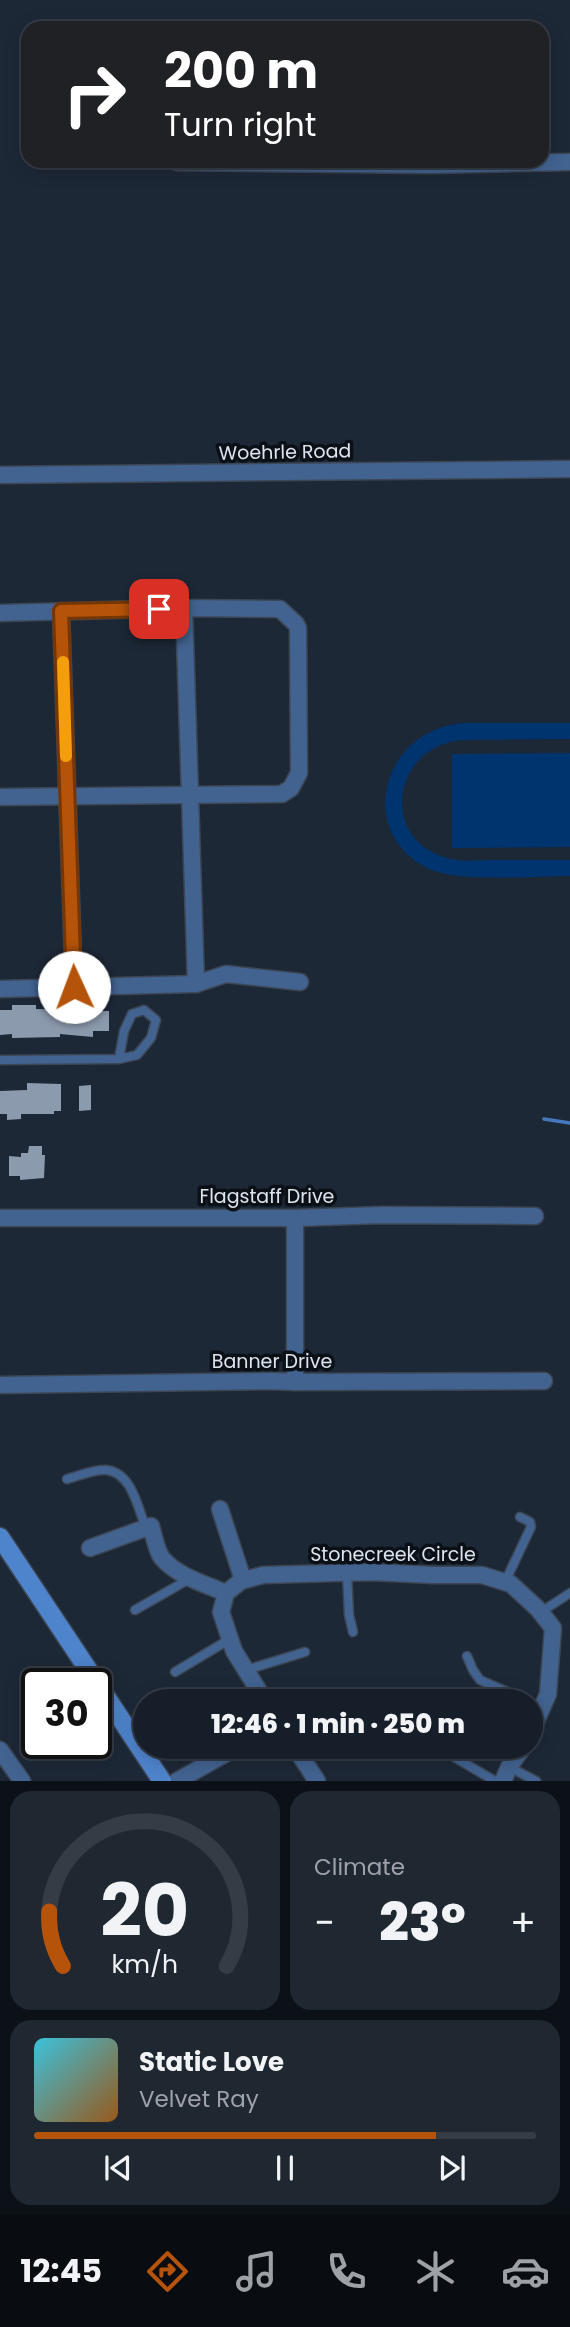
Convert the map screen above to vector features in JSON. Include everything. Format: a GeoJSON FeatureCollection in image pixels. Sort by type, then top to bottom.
{"type":"FeatureCollection","features":[{"type":"Feature","properties":{"kind":"street"},"geometry":{"type":"LineString","coordinates":[[549,162],[570,162]]}},
{"type":"Feature","properties":{"kind":"street","name":"Woehrle Road"},"geometry":{"type":"LineString","coordinates":[[0,475],[570,470]]}},
{"type":"Feature","properties":{"kind":"street"},"geometry":{"type":"LineString","coordinates":[[184,608],[196,984]]}},
{"type":"Feature","properties":{"kind":"street"},"geometry":{"type":"LineString","coordinates":[[0,613],[184,608],[280,609],[298,628],[299,773],[291,788],[282,794],[0,797]]}},
{"type":"Feature","properties":{"kind":"street"},"geometry":{"type":"LineString","coordinates":[[61,611],[74,987]]}},
{"type":"Feature","properties":{"kind":"street"},"geometry":{"type":"LineString","coordinates":[[0,989],[196,984],[226,974],[300,982]]}},
{"type":"Feature","properties":{"kind":"street","name":"Flagstaff Drive"},"geometry":{"type":"LineString","coordinates":[[0,1218],[535,1216]]}},
{"type":"Feature","properties":{"kind":"street"},"geometry":{"type":"LineString","coordinates":[[295,1218],[295,1382]]}},
{"type":"Feature","properties":{"kind":"street","name":"Banner Drive"},"geometry":{"type":"LineString","coordinates":[[0,1385],[544,1381]]}},
{"type":"Feature","properties":{"kind":"street"},"geometry":{"type":"LineString","coordinates":[[220,1509],[243,1580]]}},
{"type":"Feature","properties":{"kind":"street"},"geometry":{"type":"LineString","coordinates":[[90,1548],[151,1526],[160,1556],[191,1578],[226,1593],[221,1612],[230,1639],[257,1689]]}},
{"type":"Feature","properties":{"kind":"street"},"geometry":{"type":"LineString","coordinates":[[0,1537],[162,1781]]}},
{"type":"Feature","properties":{"kind":"street","name":"Stonecreek Circle"},"geometry":{"type":"LineString","coordinates":[[226,1593],[243,1580],[263,1575],[482,1575],[505,1582],[511,1584],[541,1612],[553,1628],[548,1695],[543,1698]]}},
{"type":"Feature","properties":{"kind":"street"},"geometry":{"type":"LineString","coordinates":[[0,1750],[22,1781]]}},
{"type":"Feature","properties":{"kind":"street"},"geometry":{"type":"LineString","coordinates":[[177,1781],[216,1759]]}},
{"type":"Feature","properties":{"kind":"street"},"geometry":{"type":"LineString","coordinates":[[303,1759],[317,1781]]}},
{"type":"Feature","properties":{"kind":"street"},"geometry":{"type":"LineString","coordinates":[[506,1774],[516,1759]]}},
{"type":"Feature","properties":{"kind":"lane"},"geometry":{"type":"LineString","coordinates":[[0,1060],[119,1059],[137,1055],[151,1038],[156,1020],[144,1010],[132,1014],[124,1031],[119,1059]]}},
{"type":"Feature","properties":{"kind":"lane"},"geometry":{"type":"LineString","coordinates":[[67,1479],[106,1470],[119,1474],[128,1483],[146,1528]]}},
{"type":"Feature","properties":{"kind":"lane"},"geometry":{"type":"LineString","coordinates":[[505,1582],[531,1527],[530,1522],[520,1517]]}},
{"type":"Feature","properties":{"kind":"lane"},"geometry":{"type":"LineString","coordinates":[[347,1573],[349,1615],[353,1632]]}},
{"type":"Feature","properties":{"kind":"lane"},"geometry":{"type":"LineString","coordinates":[[135,1610],[191,1578]]}},
{"type":"Feature","properties":{"kind":"lane"},"geometry":{"type":"LineString","coordinates":[[541,1612],[570,1593]]}},
{"type":"Feature","properties":{"kind":"lane"},"geometry":{"type":"LineString","coordinates":[[175,1672],[230,1639]]}},
{"type":"Feature","properties":{"kind":"lane"},"geometry":{"type":"LineString","coordinates":[[246,1670],[305,1652]]}},
{"type":"Feature","properties":{"kind":"lane"},"geometry":{"type":"LineString","coordinates":[[467,1656],[480,1681],[498,1689]]}},
{"type":"Feature","properties":{"kind":"lane"},"geometry":{"type":"LineString","coordinates":[[457,1759],[495,1781]]}},
{"type":"Feature","properties":{"kind":"lane"},"geometry":{"type":"LineString","coordinates":[[506,1774],[536,1781]]}},
{"type":"Feature","properties":{"kind":"shaded area"},"geometry":{"type":"Polygon","coordinates":[[[463,723],[570,723],[570,739],[463,740],[440,745],[423,756],[410,772],[403,790],[402,810],[408,828],[421,844],[447,858],[467,861],[570,860],[570,876],[496,878],[440,873],[427,868],[405,851],[391,831],[385,808],[388,784],[397,762],[413,743],[435,730],[463,723]]]}},
{"type":"Feature","properties":{"kind":"shaded area"},"geometry":{"type":"Polygon","coordinates":[[[570,753],[570,847],[452,848],[452,754],[570,753]]]}},
{"type":"Feature","properties":{"kind":"building"},"geometry":{"type":"Polygon","coordinates":[[[12,1005],[36,1005],[36,1009],[109,1011],[109,1031],[93,1031],[93,1037],[60,1034],[60,1037],[12,1038],[12,1034],[0,1035],[0,1010],[12,1010],[12,1005]]]}},
{"type":"Feature","properties":{"kind":"building"},"geometry":{"type":"Polygon","coordinates":[[[27,1083],[61,1084],[61,1111],[54,1111],[54,1114],[21,1114],[21,1119],[7,1120],[7,1114],[0,1114],[0,1091],[27,1090],[27,1083]]]}},
{"type":"Feature","properties":{"kind":"building"},"geometry":{"type":"Polygon","coordinates":[[[91,1085],[91,1110],[79,1111],[79,1086],[91,1085]]]}},
{"type":"Feature","properties":{"kind":"building"},"geometry":{"type":"Polygon","coordinates":[[[29,1146],[42,1146],[42,1155],[45,1155],[44,1178],[20,1180],[20,1176],[9,1176],[9,1156],[21,1157],[21,1153],[28,1153],[29,1146]]]}},
{"type":"Feature","properties":{"kind":"waterway"},"geometry":{"type":"LineString","coordinates":[[544,1119],[570,1123]]}},
{"type":"Feature","properties":{"kind":"slow traffic"},"geometry":{"type":"LineString","coordinates":[[63,662],[66,756]]}},
{"type":"Feature","properties":{"kind":"route"},"geometry":{"type":"LineString","coordinates":[[74,987],[61,611],[159,609]]}}]}
